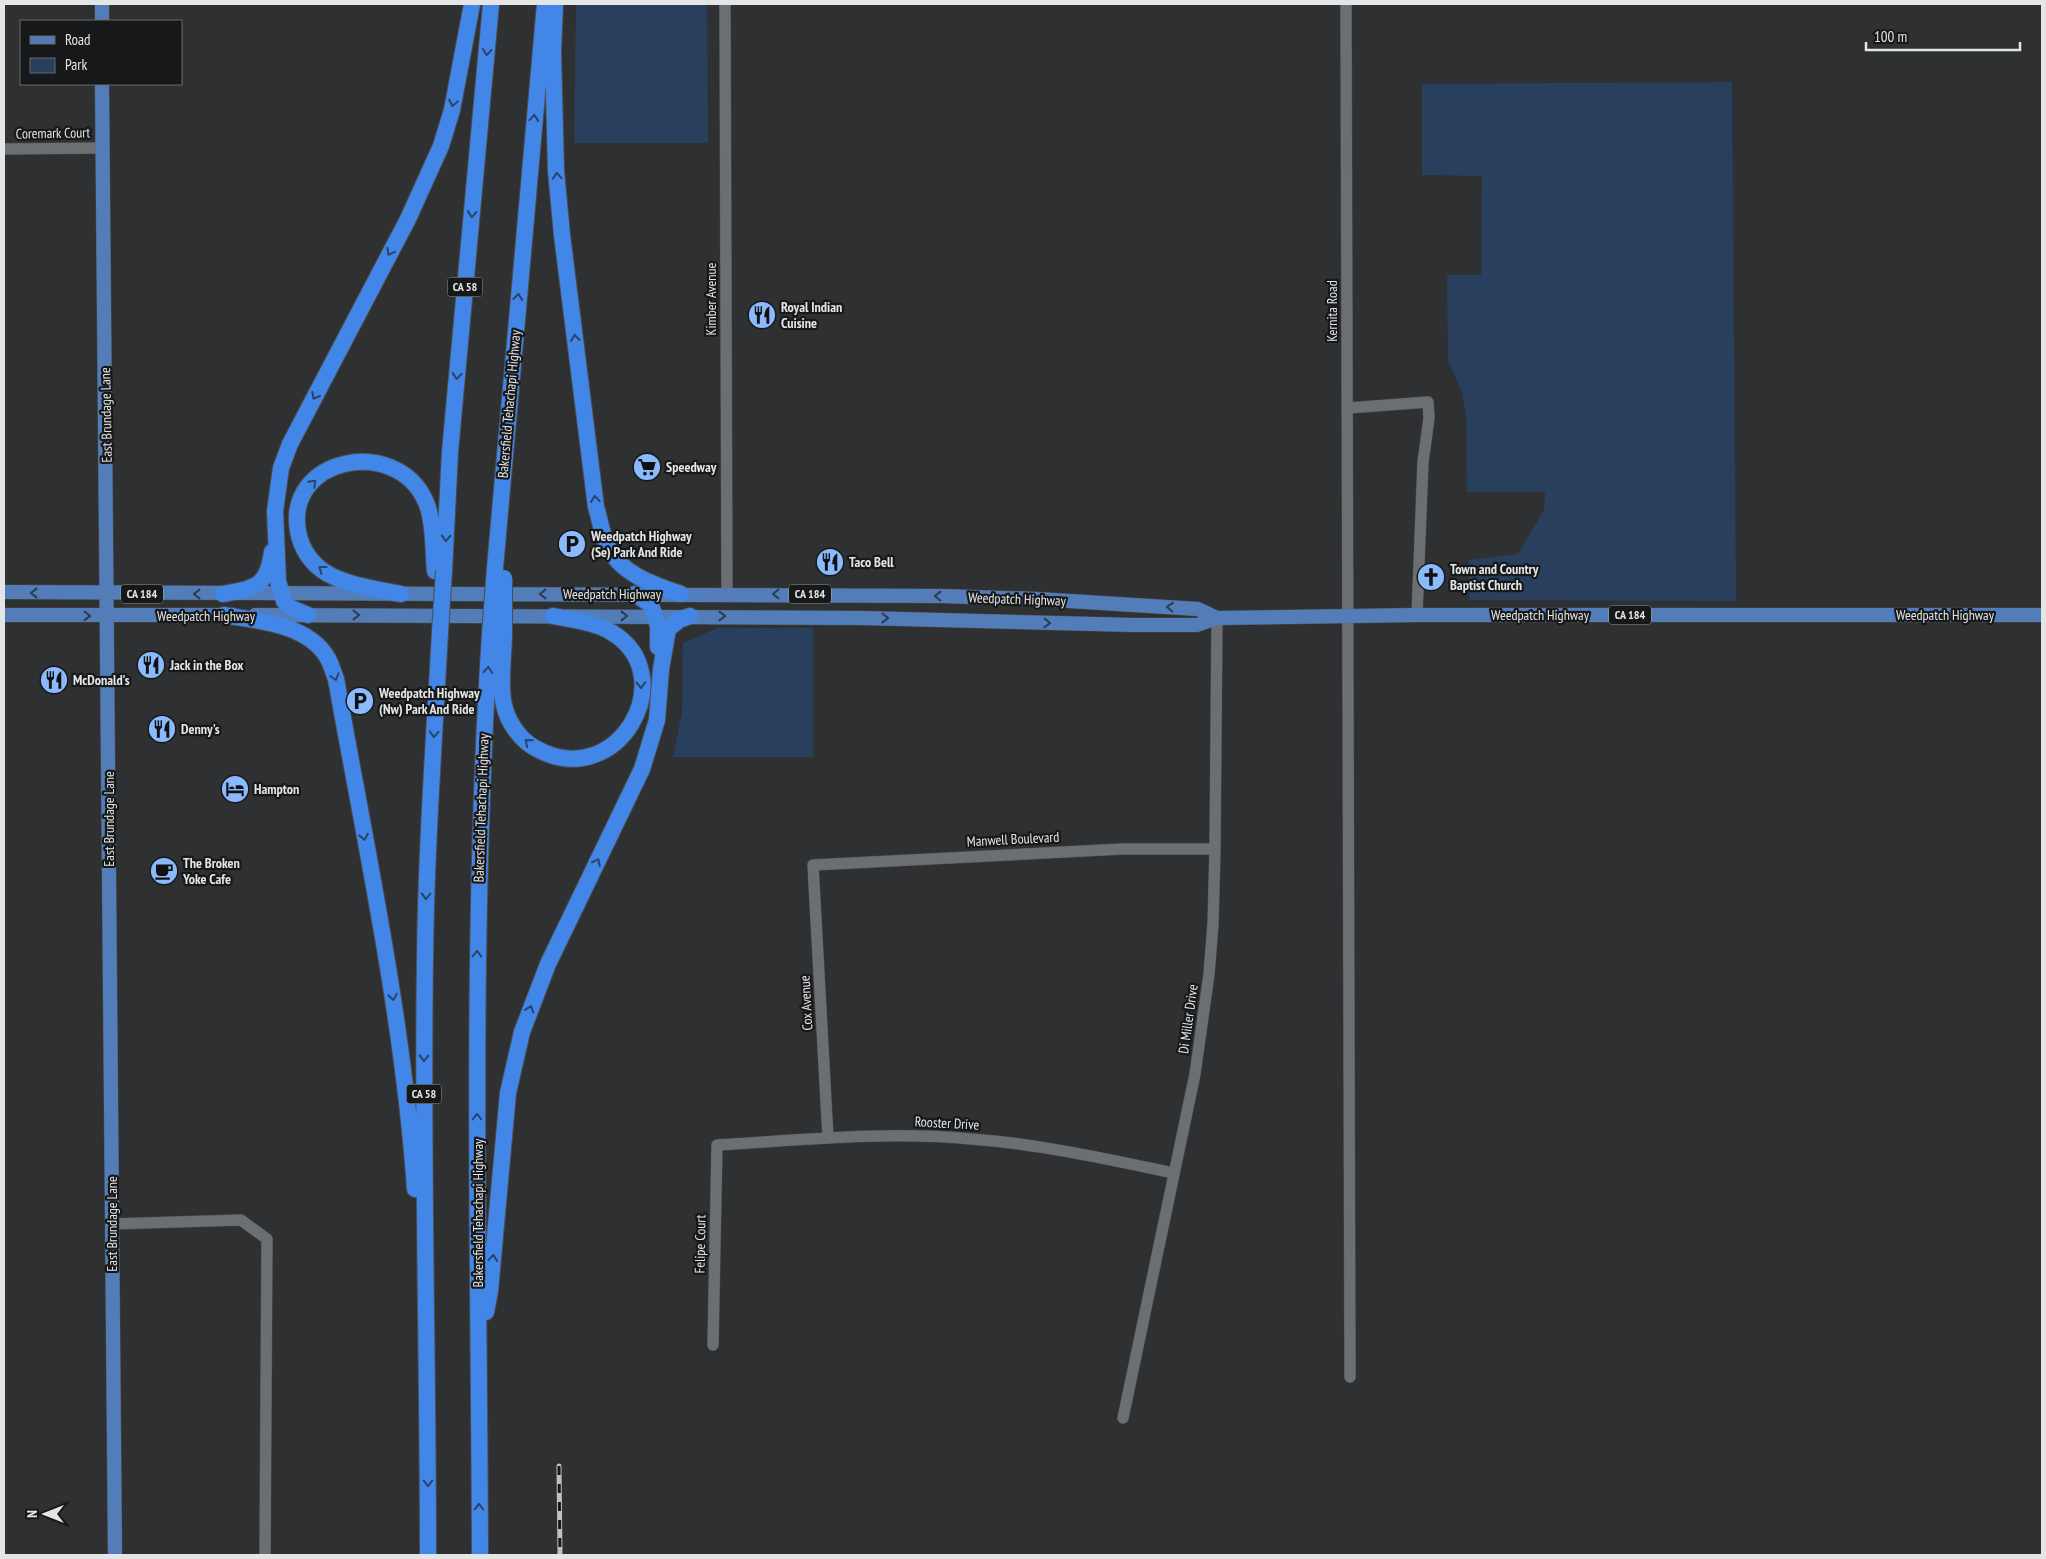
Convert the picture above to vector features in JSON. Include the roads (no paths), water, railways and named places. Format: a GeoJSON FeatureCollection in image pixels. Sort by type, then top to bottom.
{"type":"FeatureCollection","features":[{"type":"Feature","properties":{"kind":"highway"},"geometry":{"type":"LineString","coordinates":[[308,615],[289,607],[281,594],[275,540],[277,494],[281,468],[290,444],[408,219],[441,146],[452,110],[472,4]]}},
{"type":"Feature","properties":{"kind":"highway","name":"CA 58"},"geometry":{"type":"LineString","coordinates":[[428,1555],[424,1093],[428,836],[440,632],[439,571],[492,4]]}},
{"type":"Feature","properties":{"kind":"highway","name":"Bakersfield Tehachapi Highway"},"geometry":{"type":"LineString","coordinates":[[480,1555],[476,999],[484,724],[497,634],[505,450],[545,4]]}},
{"type":"Feature","properties":{"kind":"highway"},"geometry":{"type":"LineString","coordinates":[[555,4],[553,52],[557,180],[562,235],[596,508],[608,546],[622,565],[643,580],[681,594]]}},
{"type":"Feature","properties":{"kind":"highway"},"geometry":{"type":"LineString","coordinates":[[401,594],[337,578],[320,568],[308,555],[299,537],[296,513],[298,504],[308,486],[324,472],[343,464],[363,461],[388,466],[411,480],[425,500],[429,511],[439,571]]}},
{"type":"Feature","properties":{"kind":"highway"},"geometry":{"type":"LineString","coordinates":[[223,594],[255,587],[262,581],[266,574],[275,540]]}},
{"type":"Feature","properties":{"kind":"highway"},"geometry":{"type":"LineString","coordinates":[[635,594],[651,604],[656,616],[661,669]]}},
{"type":"Feature","properties":{"kind":"highway"},"geometry":{"type":"LineString","coordinates":[[224,615],[272,623],[308,638],[326,656],[336,679],[405,1073],[415,1195],[428,1449]]}},
{"type":"Feature","properties":{"kind":"highway"},"geometry":{"type":"LineString","coordinates":[[497,634],[503,704],[515,730],[534,748],[558,758],[572,759],[598,754],[621,739],[636,716],[642,691],[638,664],[631,650],[603,628],[553,616]]}},
{"type":"Feature","properties":{"kind":"highway"},"geometry":{"type":"LineString","coordinates":[[479,1341],[490,1290],[508,1093],[522,1032],[548,964],[642,769],[657,720],[661,669],[668,629],[679,620],[690,616]]}},
{"type":"Feature","properties":{"kind":"main road"},"geometry":{"type":"LineString","coordinates":[[102,4],[102,20]]}},
{"type":"Feature","properties":{"kind":"main road","name":"East Brundage Lane"},"geometry":{"type":"LineString","coordinates":[[102,85],[115,1555]]}},
{"type":"Feature","properties":{"kind":"main road","name":"Weedpatch Highway"},"geometry":{"type":"LineString","coordinates":[[4,592],[108,594],[880,595],[1037,599],[1198,609],[1217,618]]}},
{"type":"Feature","properties":{"kind":"main road","name":"Weedpatch Highway"},"geometry":{"type":"LineString","coordinates":[[4,616],[690,616],[906,618],[1134,625],[1197,625],[1217,618],[1418,615],[2042,616]]}},
{"type":"Feature","properties":{"kind":"street","name":"Kimber Avenue"},"geometry":{"type":"LineString","coordinates":[[725,4],[727,594]]}},
{"type":"Feature","properties":{"kind":"street","name":"Kernita Road"},"geometry":{"type":"LineString","coordinates":[[1346,4],[1350,1377]]}},
{"type":"Feature","properties":{"kind":"street","name":"Coremark Court"},"geometry":{"type":"LineString","coordinates":[[4,149],[102,148]]}},
{"type":"Feature","properties":{"kind":"street"},"geometry":{"type":"LineString","coordinates":[[1348,408],[1428,402],[1429,418],[1423,462],[1418,615]]}},
{"type":"Feature","properties":{"kind":"street","name":"Di Miller Drive"},"geometry":{"type":"LineString","coordinates":[[1123,1418],[1195,1074],[1203,1024],[1213,924],[1217,618]]}},
{"type":"Feature","properties":{"kind":"street","name":"Manwell Boulevard"},"geometry":{"type":"LineString","coordinates":[[813,865],[1122,849],[1215,849]]}},
{"type":"Feature","properties":{"kind":"street","name":"Cox Avenue"},"geometry":{"type":"LineString","coordinates":[[813,865],[828,1138]]}},
{"type":"Feature","properties":{"kind":"street","name":"Rooster Drive"},"geometry":{"type":"LineString","coordinates":[[717,1145],[828,1138],[923,1136],[980,1139],[1064,1150],[1174,1173]]}},
{"type":"Feature","properties":{"kind":"street","name":"Felipe Court"},"geometry":{"type":"LineString","coordinates":[[713,1345],[717,1145]]}},
{"type":"Feature","properties":{"kind":"street"},"geometry":{"type":"LineString","coordinates":[[112,1224],[242,1220],[267,1239],[265,1555]]}},
{"type":"Feature","properties":{"kind":"railway"},"geometry":{"type":"LineString","coordinates":[[559,1466],[560,1555]]}},
{"type":"Feature","properties":{"kind":"place","name":"Royal Indian Cuisine"},"geometry":{"type":"Point","coordinates":[762,315]}},
{"type":"Feature","properties":{"kind":"place","name":"Speedway"},"geometry":{"type":"Point","coordinates":[647,467]}},
{"type":"Feature","properties":{"kind":"place","name":"Weedpatch Highway (Se) Park And Ride"},"geometry":{"type":"Point","coordinates":[572,544]}},
{"type":"Feature","properties":{"kind":"place","name":"Taco Bell"},"geometry":{"type":"Point","coordinates":[830,562]}},
{"type":"Feature","properties":{"kind":"place","name":"Town and Country Baptist Church"},"geometry":{"type":"Point","coordinates":[1431,577]}},
{"type":"Feature","properties":{"kind":"place","name":"Jack in the Box"},"geometry":{"type":"Point","coordinates":[151,665]}},
{"type":"Feature","properties":{"kind":"place","name":"McDonald's"},"geometry":{"type":"Point","coordinates":[54,680]}},
{"type":"Feature","properties":{"kind":"place","name":"Weedpatch Highway (Nw) Park And Ride"},"geometry":{"type":"Point","coordinates":[360,701]}},
{"type":"Feature","properties":{"kind":"place","name":"Denny's"},"geometry":{"type":"Point","coordinates":[162,729]}},
{"type":"Feature","properties":{"kind":"place","name":"Hampton"},"geometry":{"type":"Point","coordinates":[235,789]}},
{"type":"Feature","properties":{"kind":"place","name":"The Broken Yoke Cafe"},"geometry":{"type":"Point","coordinates":[164,871]}}]}
